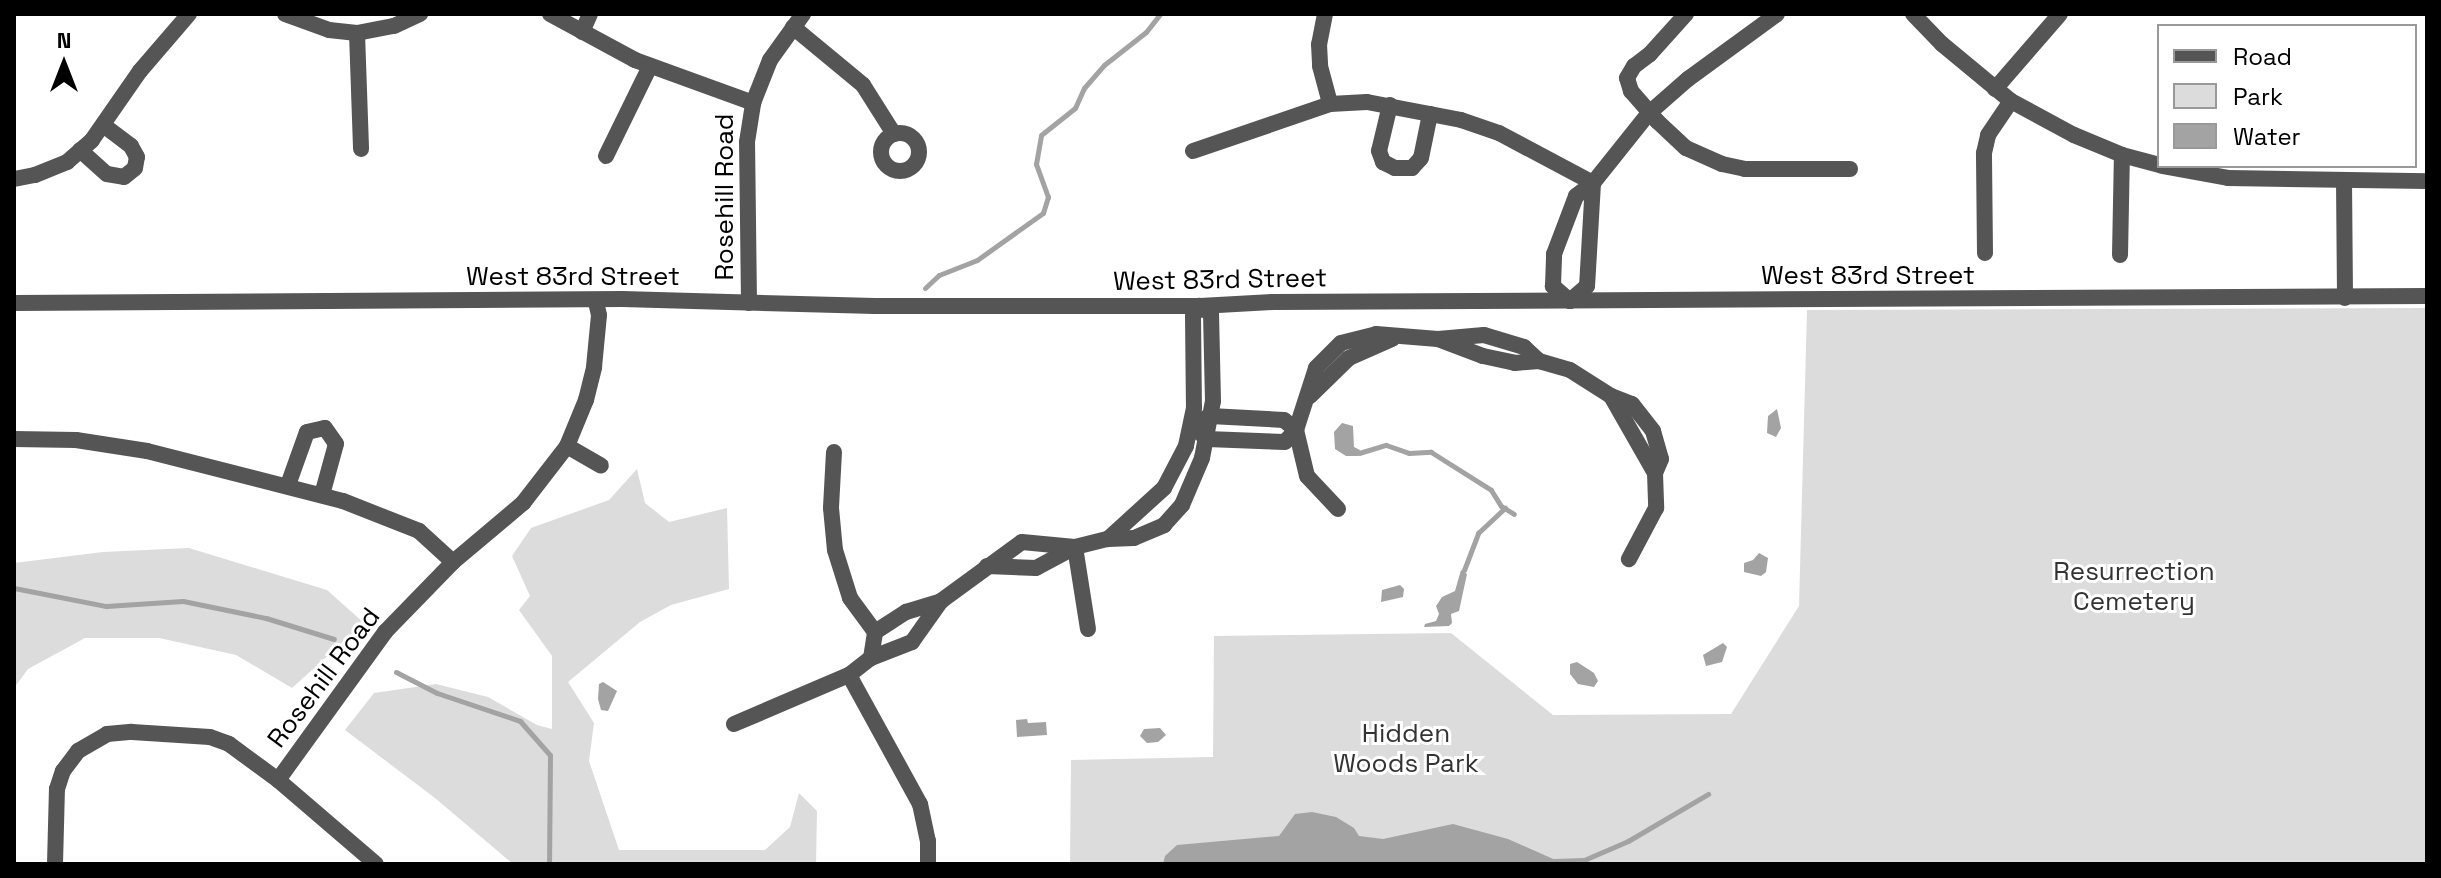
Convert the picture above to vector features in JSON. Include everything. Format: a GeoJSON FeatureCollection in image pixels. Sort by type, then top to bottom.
{"type":"FeatureCollection","features":[{"type":"Feature","properties":{"kind":"street"},"geometry":{"type":"LineString","coordinates":[[14,179],[49,170],[80,150],[103,125],[158,46],[189,14]]}},
{"type":"Feature","properties":{"kind":"street"},"geometry":{"type":"LineString","coordinates":[[285,14],[318,27],[357,33],[394,26],[420,14]]}},
{"type":"Feature","properties":{"kind":"street","name":"Rosehill Road"},"geometry":{"type":"LineString","coordinates":[[550,14],[650,66],[753,103],[747,142],[749,303]]}},
{"type":"Feature","properties":{"kind":"street"},"geometry":{"type":"LineString","coordinates":[[582,32],[590,14]]}},
{"type":"Feature","properties":{"kind":"street"},"geometry":{"type":"LineString","coordinates":[[1325,14],[1319,44],[1320,66],[1330,104]]}},
{"type":"Feature","properties":{"kind":"street"},"geometry":{"type":"LineString","coordinates":[[1686,14],[1650,54],[1634,66],[1627,78],[1631,91],[1648,114],[1686,148],[1722,164],[1745,169],[1850,169]]}},
{"type":"Feature","properties":{"kind":"street"},"geometry":{"type":"LineString","coordinates":[[1913,14],[1942,44],[2011,101],[2074,135],[2122,155],[2157,165]]}},
{"type":"Feature","properties":{"kind":"street"},"geometry":{"type":"LineString","coordinates":[[1995,89],[2060,14]]}},
{"type":"Feature","properties":{"kind":"street"},"geometry":{"type":"LineString","coordinates":[[1593,183],[1587,286],[1570,301],[1553,286],[1554,254],[1576,196],[1593,183],[1628,135],[1648,114],[1769,16]]}},
{"type":"Feature","properties":{"kind":"street"},"geometry":{"type":"LineString","coordinates":[[753,103],[770,60],[798,21],[863,85],[894,134]]}},
{"type":"Feature","properties":{"kind":"street"},"geometry":{"type":"LineString","coordinates":[[357,33],[361,149]]}},
{"type":"Feature","properties":{"kind":"street"},"geometry":{"type":"LineString","coordinates":[[606,156],[650,66]]}},
{"type":"Feature","properties":{"kind":"street"},"geometry":{"type":"LineString","coordinates":[[1985,253],[1984,153],[1988,135],[2011,101]]}},
{"type":"Feature","properties":{"kind":"street"},"geometry":{"type":"LineString","coordinates":[[1193,151],[1330,104],[1390,105],[1499,133],[1593,183]]}},
{"type":"Feature","properties":{"kind":"street"},"geometry":{"type":"LineString","coordinates":[[1390,105],[1379,151],[1383,162],[1395,168],[1412,168],[1421,158],[1430,114]]}},
{"type":"Feature","properties":{"kind":"street"},"geometry":{"type":"LineString","coordinates":[[80,150],[107,174],[124,177],[135,168],[137,157],[131,146],[103,125]]}},
{"type":"Feature","properties":{"kind":"street"},"geometry":{"type":"LineString","coordinates":[[2120,255],[2122,155]]}},
{"type":"Feature","properties":{"kind":"street"},"geometry":{"type":"LineString","coordinates":[[2171,168],[2228,178],[2427,181]]}},
{"type":"Feature","properties":{"kind":"street"},"geometry":{"type":"LineString","coordinates":[[2344,181],[2345,298]]}},
{"type":"Feature","properties":{"kind":"street","name":"West 83rd Street"},"geometry":{"type":"LineString","coordinates":[[14,303],[596,302],[1200,306],[2427,296]]}},
{"type":"Feature","properties":{"kind":"street","name":"Rosehill Road"},"geometry":{"type":"LineString","coordinates":[[376,864],[278,780],[385,632],[453,562],[523,503],[567,446],[586,400],[594,367],[599,315],[596,302]]}},
{"type":"Feature","properties":{"kind":"street"},"geometry":{"type":"LineString","coordinates":[[987,566],[1036,568],[1075,547],[1108,539],[1134,538],[1164,525],[1182,505],[1196,480],[1210,416],[1211,314],[1200,306],[1193,316],[1191,425],[1186,446],[1164,488],[1108,539]]}},
{"type":"Feature","properties":{"kind":"street"},"geometry":{"type":"LineString","coordinates":[[1191,425],[1207,439],[1285,442],[1296,430],[1310,396],[1349,358],[1393,338],[1438,339],[1483,356],[1515,363],[1539,361],[1570,370],[1611,396],[1655,473],[1656,508],[1629,559]]}},
{"type":"Feature","properties":{"kind":"street"},"geometry":{"type":"LineString","coordinates":[[1191,425],[1210,416],[1284,420],[1296,430],[1307,476],[1338,509]]}},
{"type":"Feature","properties":{"kind":"street"},"geometry":{"type":"LineString","coordinates":[[288,485],[307,432],[325,428],[336,444],[322,495]]}},
{"type":"Feature","properties":{"kind":"street"},"geometry":{"type":"LineString","coordinates":[[14,439],[76,440],[147,451],[288,485],[419,531],[453,562]]}},
{"type":"Feature","properties":{"kind":"street"},"geometry":{"type":"LineString","coordinates":[[567,446],[601,466]]}},
{"type":"Feature","properties":{"kind":"street"},"geometry":{"type":"LineString","coordinates":[[834,452],[831,508],[835,550],[850,598],[875,632],[871,658]]}},
{"type":"Feature","properties":{"kind":"street"},"geometry":{"type":"LineString","coordinates":[[734,724],[849,675],[871,658],[912,642],[941,601],[1022,542],[1075,547]]}},
{"type":"Feature","properties":{"kind":"street"},"geometry":{"type":"LineString","coordinates":[[1075,547],[1088,629]]}},
{"type":"Feature","properties":{"kind":"street"},"geometry":{"type":"LineString","coordinates":[[875,632],[906,612],[941,601]]}},
{"type":"Feature","properties":{"kind":"street"},"geometry":{"type":"LineString","coordinates":[[849,675],[920,804],[928,841],[928,864]]}},
{"type":"Feature","properties":{"kind":"street"},"geometry":{"type":"LineString","coordinates":[[55,864],[57,789],[63,771],[78,751],[107,734],[144,732],[210,737],[229,744],[278,780]]}},
{"type":"Feature","properties":{"kind":"green space","name":"Resurrection Cemetery"},"geometry":{"type":"Polygon","coordinates":[[[2427,308],[2427,864],[1070,864],[1071,760],[1213,757],[1214,636],[1451,633],[1553,715],[1731,714],[1799,606],[1807,310],[2427,308]]]}},
{"type":"Feature","properties":{"kind":"green space"},"geometry":{"type":"Polygon","coordinates":[[[637,469],[645,503],[669,522],[727,508],[729,589],[671,605],[640,622],[568,682],[594,723],[589,761],[619,850],[765,850],[790,827],[799,793],[817,811],[816,864],[513,864],[435,798],[345,730],[374,693],[436,684],[488,697],[537,725],[552,729],[552,656],[519,610],[530,596],[512,556],[531,528],[609,500],[637,469]]]}},
{"type":"Feature","properties":{"kind":"green space"},"geometry":{"type":"Polygon","coordinates":[[[189,548],[327,590],[364,623],[292,688],[236,655],[159,638],[85,638],[28,669],[14,688],[14,563],[103,552],[189,548]]]}},
{"type":"Feature","properties":{"kind":"water"},"geometry":{"type":"Polygon","coordinates":[[[1777,409],[1781,428],[1776,437],[1767,433],[1768,416],[1777,409]]]}},
{"type":"Feature","properties":{"kind":"water"},"geometry":{"type":"Polygon","coordinates":[[[1342,423],[1353,426],[1354,447],[1360,450],[1358,456],[1346,456],[1335,449],[1334,432],[1342,423]]]}},
{"type":"Feature","properties":{"kind":"water"},"geometry":{"type":"Polygon","coordinates":[[[1759,553],[1768,558],[1766,572],[1761,576],[1744,572],[1744,563],[1753,560],[1759,553]]]}},
{"type":"Feature","properties":{"kind":"water"},"geometry":{"type":"Polygon","coordinates":[[[1461,570],[1467,574],[1459,611],[1451,614],[1452,623],[1449,626],[1424,627],[1436,621],[1439,614],[1436,606],[1442,597],[1455,591],[1461,570]]]}},
{"type":"Feature","properties":{"kind":"water"},"geometry":{"type":"Polygon","coordinates":[[[1400,585],[1404,589],[1403,597],[1381,602],[1382,590],[1400,585]]]}},
{"type":"Feature","properties":{"kind":"water"},"geometry":{"type":"Polygon","coordinates":[[[1723,643],[1727,647],[1722,662],[1706,666],[1703,655],[1723,643]]]}},
{"type":"Feature","properties":{"kind":"water"},"geometry":{"type":"Polygon","coordinates":[[[1577,662],[1594,673],[1598,681],[1594,687],[1578,684],[1570,674],[1570,664],[1577,662]]]}},
{"type":"Feature","properties":{"kind":"water"},"geometry":{"type":"Polygon","coordinates":[[[603,682],[617,691],[608,711],[601,710],[598,699],[599,684],[603,682]]]}},
{"type":"Feature","properties":{"kind":"water"},"geometry":{"type":"Polygon","coordinates":[[[1027,719],[1028,723],[1046,722],[1047,735],[1017,737],[1016,720],[1027,719]]]}},
{"type":"Feature","properties":{"kind":"water"},"geometry":{"type":"Polygon","coordinates":[[[1160,728],[1166,735],[1158,742],[1147,743],[1140,736],[1144,729],[1160,728]]]}},
{"type":"Feature","properties":{"kind":"water"},"geometry":{"type":"Polygon","coordinates":[[[1312,812],[1336,817],[1354,828],[1359,836],[1383,839],[1453,824],[1508,839],[1560,862],[1163,864],[1165,856],[1177,845],[1279,836],[1295,814],[1312,812]]]}},
{"type":"Feature","properties":{"kind":"waterway"},"geometry":{"type":"LineString","coordinates":[[925,288],[939,275],[977,260],[1043,213],[1048,197],[1036,164],[1041,135],[1075,108],[1084,88],[1104,65],[1146,32],[1160,14]]}},
{"type":"Feature","properties":{"kind":"waterway"},"geometry":{"type":"LineString","coordinates":[[1359,453],[1386,445],[1409,453],[1431,452],[1491,490],[1501,506],[1514,514]]}},
{"type":"Feature","properties":{"kind":"waterway"},"geometry":{"type":"LineString","coordinates":[[1464,570],[1478,533],[1505,508]]}},
{"type":"Feature","properties":{"kind":"waterway"},"geometry":{"type":"LineString","coordinates":[[14,588],[106,606],[183,601],[266,618],[334,639]]}},
{"type":"Feature","properties":{"kind":"waterway"},"geometry":{"type":"LineString","coordinates":[[396,672],[437,693],[520,721],[550,755],[549,864]]}},
{"type":"Feature","properties":{"kind":"waterway"},"geometry":{"type":"LineString","coordinates":[[1554,861],[1584,860],[1628,841],[1708,794]]}},
{"type":"Feature","properties":{"kind":"park label","name":"Hidden Woods Park"},"geometry":{"type":"Point","coordinates":[1406,749]}}]}
